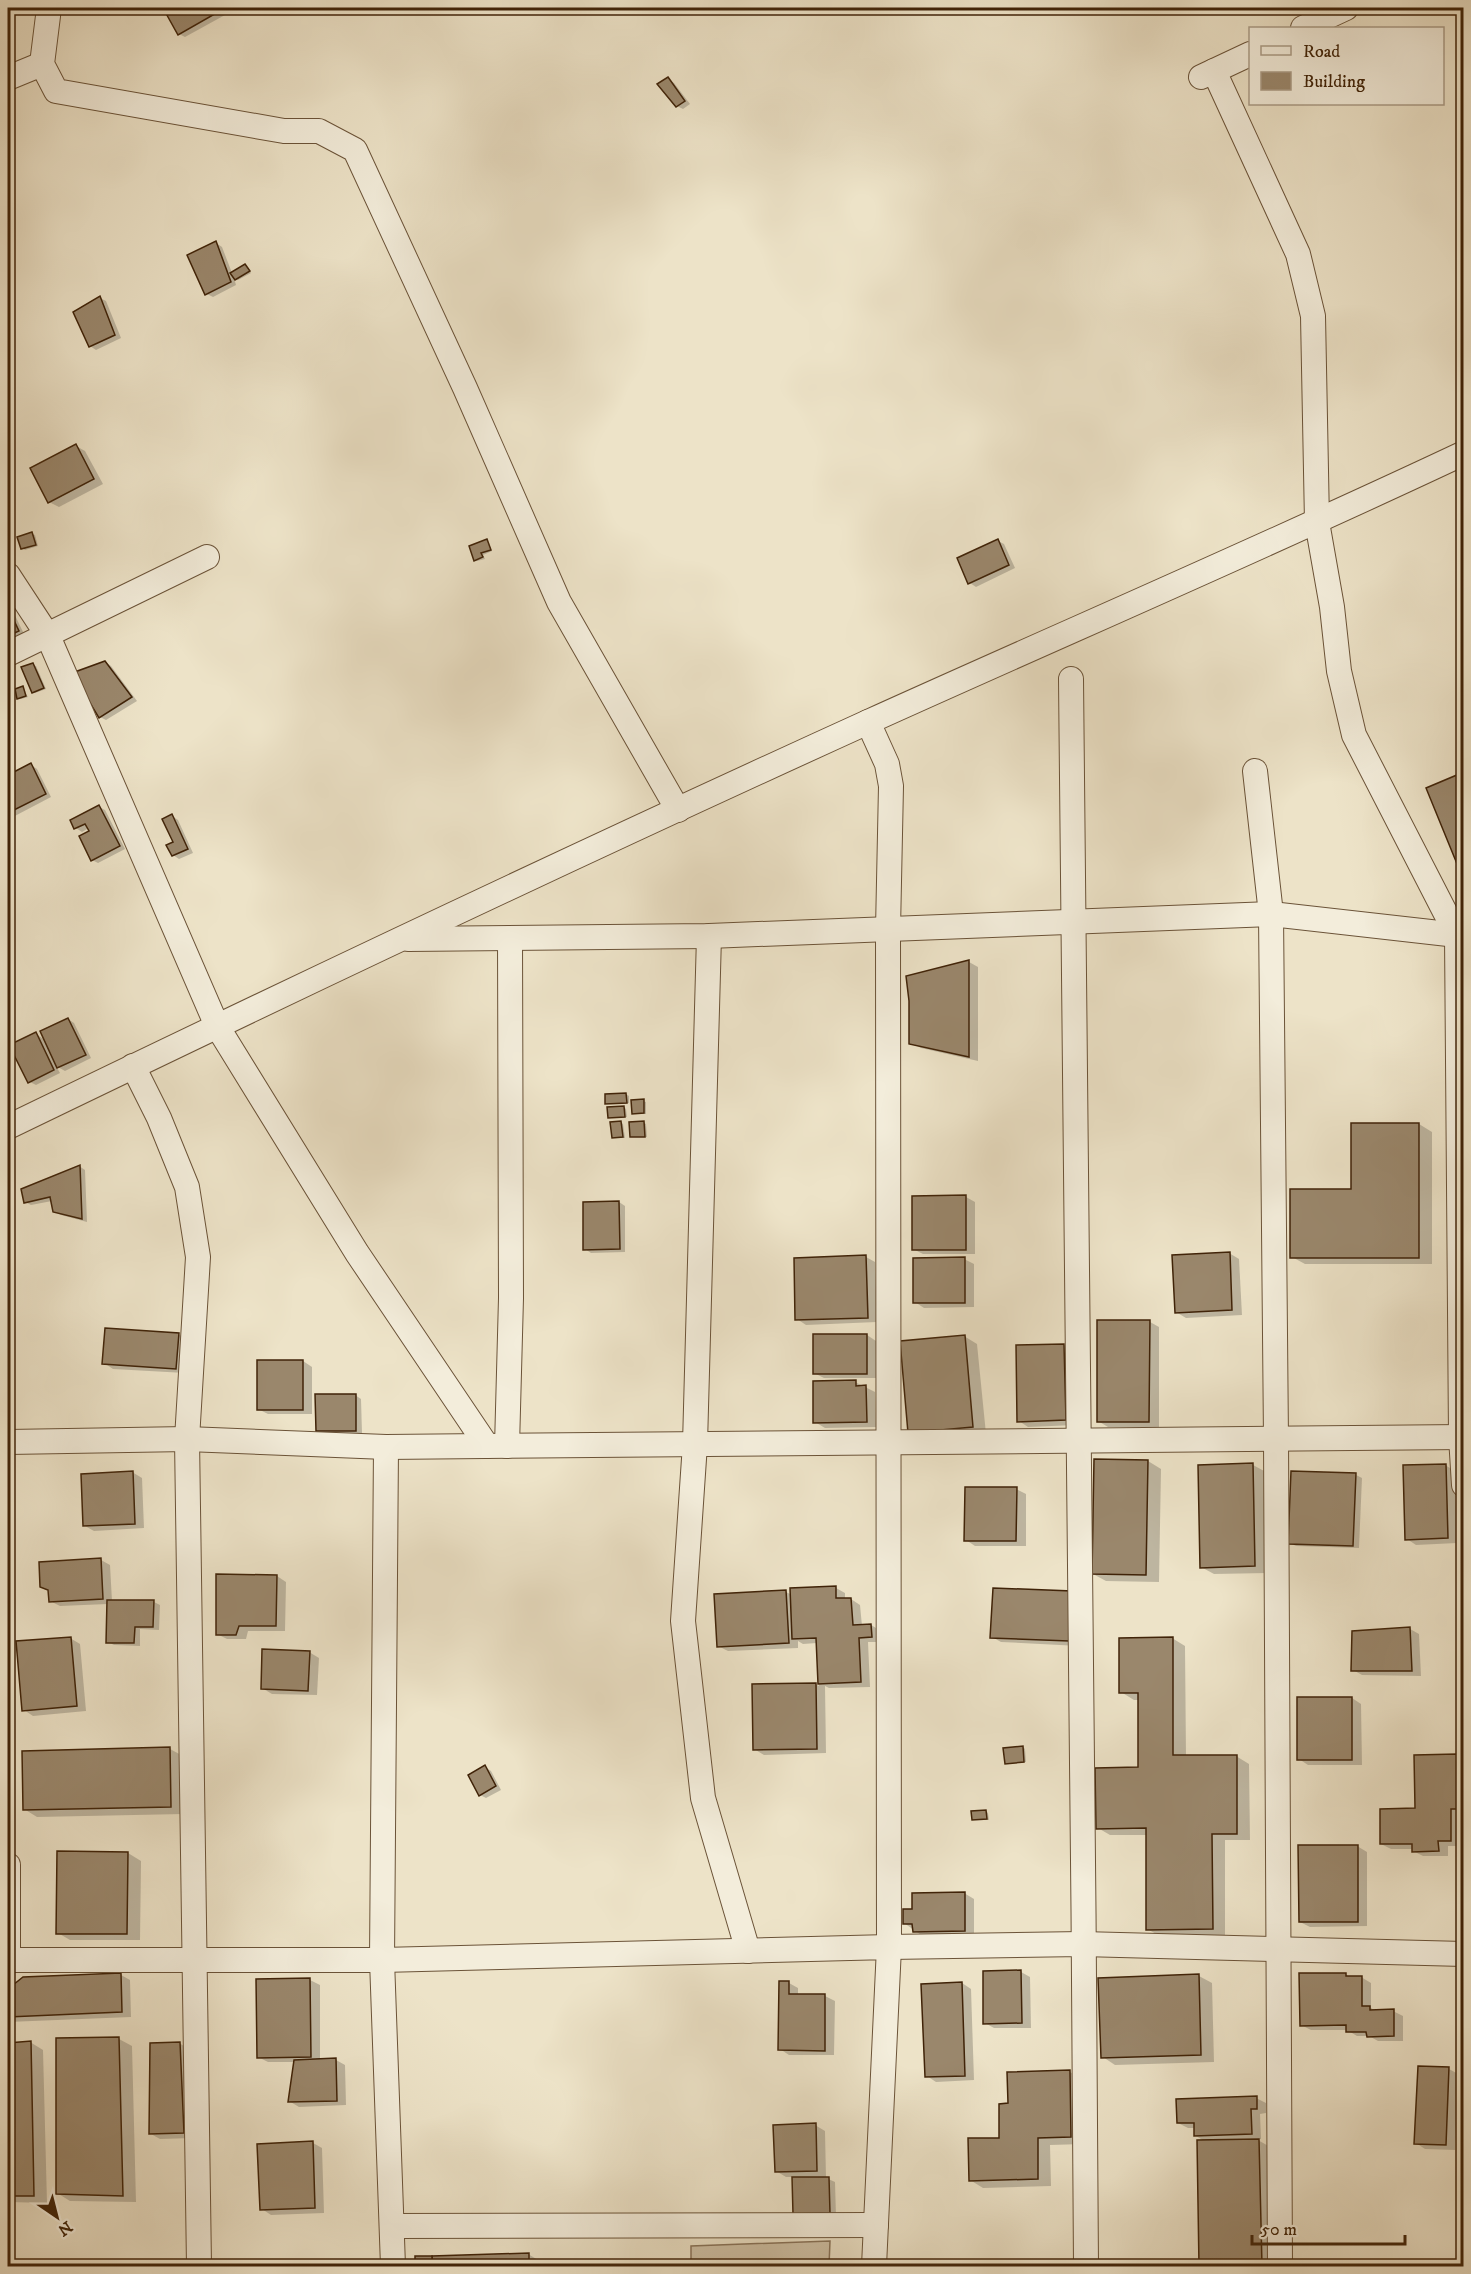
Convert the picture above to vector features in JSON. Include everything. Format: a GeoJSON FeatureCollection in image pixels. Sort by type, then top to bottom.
{"type":"FeatureCollection","features":[{"type":"Feature","properties":{"kind":"street"},"geometry":{"type":"LineString","coordinates":[[49,8],[42,64],[56,91],[284,131],[319,131],[355,150],[465,388],[559,602],[678,810]]}},
{"type":"Feature","properties":{"kind":"street"},"geometry":{"type":"LineString","coordinates":[[1305,27],[1346,8]]}},
{"type":"Feature","properties":{"kind":"street"},"geometry":{"type":"LineString","coordinates":[[1249,55],[1207,74],[1298,254],[1313,316],[1317,522],[1332,607],[1339,671],[1353,735],[1461,938],[1464,1485]]}},
{"type":"Feature","properties":{"kind":"street"},"geometry":{"type":"LineString","coordinates":[[8,78],[42,64]]}},
{"type":"Feature","properties":{"kind":"street"},"geometry":{"type":"LineString","coordinates":[[8,1127],[400,939],[678,810],[1317,522],[1464,453]]}},
{"type":"Feature","properties":{"kind":"street"},"geometry":{"type":"LineString","coordinates":[[8,654],[207,557]]}},
{"type":"Feature","properties":{"kind":"street"},"geometry":{"type":"LineString","coordinates":[[8,575],[48,636],[217,1026],[357,1253],[497,1446]]}},
{"type":"Feature","properties":{"kind":"street"},"geometry":{"type":"LineString","coordinates":[[1071,679],[1086,2266]]}},
{"type":"Feature","properties":{"kind":"street"},"geometry":{"type":"LineString","coordinates":[[868,723],[887,764],[891,786],[888,929],[889,1947],[874,2266]]}},
{"type":"Feature","properties":{"kind":"street"},"geometry":{"type":"LineString","coordinates":[[1255,771],[1271,914],[1280,2266]]}},
{"type":"Feature","properties":{"kind":"street"},"geometry":{"type":"LineString","coordinates":[[400,939],[709,936],[1271,914],[1461,938]]}},
{"type":"Feature","properties":{"kind":"street"},"geometry":{"type":"LineString","coordinates":[[709,936],[695,1444],[684,1621],[703,1798],[748,1951]]}},
{"type":"Feature","properties":{"kind":"street"},"geometry":{"type":"LineString","coordinates":[[497,1446],[511,1298],[510,938]]}},
{"type":"Feature","properties":{"kind":"street"},"geometry":{"type":"LineString","coordinates":[[134,1066],[159,1118],[187,1187],[198,1257],[187,1439],[199,2266]]}},
{"type":"Feature","properties":{"kind":"street"},"geometry":{"type":"LineString","coordinates":[[8,1442],[187,1439],[386,1447],[1462,1437]]}},
{"type":"Feature","properties":{"kind":"street"},"geometry":{"type":"LineString","coordinates":[[386,1447],[382,1960],[393,2266]]}},
{"type":"Feature","properties":{"kind":"street"},"geometry":{"type":"LineString","coordinates":[[8,1865],[8,1960],[382,1960],[1082,1944],[1464,1954]]}},
{"type":"Feature","properties":{"kind":"street"},"geometry":{"type":"LineString","coordinates":[[393,2226],[876,2225]]}},
{"type":"Feature","properties":{"kind":"shaded area"},"geometry":{"type":"Polygon","coordinates":[[[830,2241],[829,2266],[691,2266],[691,2246],[830,2241]]]}},
{"type":"Feature","properties":{"kind":"building"},"geometry":{"type":"Polygon","coordinates":[[[163,8],[218,8],[220,11],[178,35],[163,8]]]}},
{"type":"Feature","properties":{"kind":"building"},"geometry":{"type":"Polygon","coordinates":[[[668,77],[685,101],[676,107],[657,84],[668,77]]]}},
{"type":"Feature","properties":{"kind":"building"},"geometry":{"type":"Polygon","coordinates":[[[216,241],[231,282],[205,295],[187,255],[216,241]]]}},
{"type":"Feature","properties":{"kind":"building"},"geometry":{"type":"Polygon","coordinates":[[[245,264],[250,271],[235,280],[230,273],[245,264]]]}},
{"type":"Feature","properties":{"kind":"building"},"geometry":{"type":"Polygon","coordinates":[[[100,296],[115,335],[89,347],[73,312],[100,296]]]}},
{"type":"Feature","properties":{"kind":"building"},"geometry":{"type":"Polygon","coordinates":[[[76,444],[94,479],[48,503],[30,468],[76,444]]]}},
{"type":"Feature","properties":{"kind":"building"},"geometry":{"type":"Polygon","coordinates":[[[32,532],[36,545],[21,549],[17,537],[32,532]]]}},
{"type":"Feature","properties":{"kind":"building"},"geometry":{"type":"Polygon","coordinates":[[[487,539],[491,550],[481,553],[483,557],[474,561],[469,546],[487,539]]]}},
{"type":"Feature","properties":{"kind":"building"},"geometry":{"type":"Polygon","coordinates":[[[998,539],[1009,565],[968,584],[957,558],[998,539]]]}},
{"type":"Feature","properties":{"kind":"building"},"geometry":{"type":"Polygon","coordinates":[[[8,608],[19,631],[8,636],[8,608]]]}},
{"type":"Feature","properties":{"kind":"building"},"geometry":{"type":"Polygon","coordinates":[[[105,661],[132,697],[99,718],[72,673],[105,661]]]}},
{"type":"Feature","properties":{"kind":"building"},"geometry":{"type":"Polygon","coordinates":[[[33,663],[44,688],[32,693],[21,667],[33,663]]]}},
{"type":"Feature","properties":{"kind":"building"},"geometry":{"type":"Polygon","coordinates":[[[23,686],[26,696],[17,699],[15,689],[23,686]]]}},
{"type":"Feature","properties":{"kind":"building"},"geometry":{"type":"Polygon","coordinates":[[[31,763],[46,794],[8,813],[8,775],[31,763]]]}},
{"type":"Feature","properties":{"kind":"building"},"geometry":{"type":"Polygon","coordinates":[[[1464,772],[1464,881],[1426,788],[1464,772]]]}},
{"type":"Feature","properties":{"kind":"building"},"geometry":{"type":"Polygon","coordinates":[[[99,805],[120,846],[91,861],[79,836],[89,831],[85,824],[74,829],[70,820],[99,805]]]}},
{"type":"Feature","properties":{"kind":"building"},"geometry":{"type":"Polygon","coordinates":[[[172,814],[188,849],[172,856],[166,845],[173,842],[162,819],[172,814]]]}},
{"type":"Feature","properties":{"kind":"building"},"geometry":{"type":"Polygon","coordinates":[[[969,960],[969,1057],[909,1044],[909,1001],[906,976],[969,960]]]}},
{"type":"Feature","properties":{"kind":"building"},"geometry":{"type":"Polygon","coordinates":[[[68,1018],[86,1055],[57,1068],[40,1031],[68,1018]]]}},
{"type":"Feature","properties":{"kind":"building"},"geometry":{"type":"Polygon","coordinates":[[[36,1032],[54,1070],[28,1083],[9,1045],[36,1032]]]}},
{"type":"Feature","properties":{"kind":"building"},"geometry":{"type":"Polygon","coordinates":[[[626,1093],[627,1103],[605,1104],[605,1094],[626,1093]]]}},
{"type":"Feature","properties":{"kind":"building"},"geometry":{"type":"Polygon","coordinates":[[[644,1099],[644,1113],[632,1114],[631,1100],[644,1099]]]}},
{"type":"Feature","properties":{"kind":"building"},"geometry":{"type":"Polygon","coordinates":[[[624,1106],[625,1117],[608,1118],[607,1107],[624,1106]]]}},
{"type":"Feature","properties":{"kind":"building"},"geometry":{"type":"Polygon","coordinates":[[[621,1121],[623,1137],[612,1138],[610,1122],[621,1121]]]}},
{"type":"Feature","properties":{"kind":"building"},"geometry":{"type":"Polygon","coordinates":[[[644,1121],[645,1137],[630,1137],[629,1122],[644,1121]]]}},
{"type":"Feature","properties":{"kind":"building"},"geometry":{"type":"Polygon","coordinates":[[[1351,1123],[1419,1123],[1419,1258],[1290,1258],[1290,1189],[1351,1189],[1351,1123]]]}},
{"type":"Feature","properties":{"kind":"building"},"geometry":{"type":"Polygon","coordinates":[[[80,1165],[82,1219],[53,1212],[50,1197],[24,1203],[21,1189],[80,1165]]]}},
{"type":"Feature","properties":{"kind":"building"},"geometry":{"type":"Polygon","coordinates":[[[966,1195],[966,1250],[912,1250],[912,1196],[966,1195]]]}},
{"type":"Feature","properties":{"kind":"building"},"geometry":{"type":"Polygon","coordinates":[[[619,1201],[620,1249],[583,1250],[583,1202],[619,1201]]]}},
{"type":"Feature","properties":{"kind":"building"},"geometry":{"type":"Polygon","coordinates":[[[1230,1252],[1232,1310],[1175,1313],[1172,1255],[1230,1252]]]}},
{"type":"Feature","properties":{"kind":"building"},"geometry":{"type":"Polygon","coordinates":[[[866,1255],[868,1318],[795,1320],[794,1258],[866,1255]]]}},
{"type":"Feature","properties":{"kind":"building"},"geometry":{"type":"Polygon","coordinates":[[[965,1257],[965,1303],[913,1303],[913,1258],[965,1257]]]}},
{"type":"Feature","properties":{"kind":"building"},"geometry":{"type":"Polygon","coordinates":[[[1097,1320],[1150,1320],[1149,1422],[1097,1422],[1097,1320]]]}},
{"type":"Feature","properties":{"kind":"building"},"geometry":{"type":"Polygon","coordinates":[[[105,1328],[179,1333],[176,1369],[102,1364],[105,1328]]]}},
{"type":"Feature","properties":{"kind":"building"},"geometry":{"type":"Polygon","coordinates":[[[813,1334],[867,1334],[867,1374],[813,1374],[813,1334]]]}},
{"type":"Feature","properties":{"kind":"building"},"geometry":{"type":"Polygon","coordinates":[[[965,1335],[973,1427],[908,1433],[900,1341],[965,1335]]]}},
{"type":"Feature","properties":{"kind":"building"},"geometry":{"type":"Polygon","coordinates":[[[1064,1344],[1066,1420],[1017,1422],[1016,1345],[1064,1344]]]}},
{"type":"Feature","properties":{"kind":"building"},"geometry":{"type":"Polygon","coordinates":[[[257,1360],[303,1360],[303,1410],[257,1410],[257,1360]]]}},
{"type":"Feature","properties":{"kind":"building"},"geometry":{"type":"Polygon","coordinates":[[[856,1380],[856,1386],[866,1385],[867,1422],[813,1423],[813,1381],[856,1380]]]}},
{"type":"Feature","properties":{"kind":"building"},"geometry":{"type":"Polygon","coordinates":[[[315,1394],[356,1394],[356,1431],[316,1431],[315,1394]]]}},
{"type":"Feature","properties":{"kind":"building"},"geometry":{"type":"Polygon","coordinates":[[[1094,1459],[1148,1460],[1146,1575],[1092,1574],[1094,1459]]]}},
{"type":"Feature","properties":{"kind":"building"},"geometry":{"type":"Polygon","coordinates":[[[1253,1463],[1255,1566],[1200,1568],[1198,1465],[1253,1463]]]}},
{"type":"Feature","properties":{"kind":"building"},"geometry":{"type":"Polygon","coordinates":[[[1446,1464],[1448,1538],[1405,1540],[1403,1465],[1446,1464]]]}},
{"type":"Feature","properties":{"kind":"building"},"geometry":{"type":"Polygon","coordinates":[[[133,1471],[135,1524],[83,1526],[81,1474],[133,1471]]]}},
{"type":"Feature","properties":{"kind":"building"},"geometry":{"type":"Polygon","coordinates":[[[1291,1471],[1356,1473],[1353,1546],[1288,1544],[1291,1471]]]}},
{"type":"Feature","properties":{"kind":"building"},"geometry":{"type":"Polygon","coordinates":[[[965,1487],[1017,1487],[1016,1541],[964,1541],[965,1487]]]}},
{"type":"Feature","properties":{"kind":"building"},"geometry":{"type":"Polygon","coordinates":[[[101,1558],[103,1599],[49,1602],[48,1590],[40,1587],[39,1562],[101,1558]]]}},
{"type":"Feature","properties":{"kind":"building"},"geometry":{"type":"Polygon","coordinates":[[[216,1574],[277,1575],[276,1626],[239,1626],[236,1635],[216,1635],[216,1574]]]}},
{"type":"Feature","properties":{"kind":"building"},"geometry":{"type":"Polygon","coordinates":[[[836,1586],[836,1598],[851,1598],[853,1625],[871,1624],[872,1637],[859,1638],[861,1682],[818,1684],[816,1638],[792,1639],[790,1588],[836,1586]]]}},
{"type":"Feature","properties":{"kind":"building"},"geometry":{"type":"Polygon","coordinates":[[[993,1588],[1072,1591],[1069,1641],[990,1638],[993,1588]]]}},
{"type":"Feature","properties":{"kind":"building"},"geometry":{"type":"Polygon","coordinates":[[[786,1590],[789,1643],[717,1647],[714,1594],[786,1590]]]}},
{"type":"Feature","properties":{"kind":"building"},"geometry":{"type":"Polygon","coordinates":[[[107,1600],[154,1600],[153,1627],[135,1627],[134,1643],[106,1643],[107,1600]]]}},
{"type":"Feature","properties":{"kind":"building"},"geometry":{"type":"Polygon","coordinates":[[[1410,1627],[1412,1671],[1351,1671],[1352,1631],[1410,1627]]]}},
{"type":"Feature","properties":{"kind":"building"},"geometry":{"type":"Polygon","coordinates":[[[71,1637],[77,1706],[22,1711],[16,1641],[71,1637]]]}},
{"type":"Feature","properties":{"kind":"building"},"geometry":{"type":"Polygon","coordinates":[[[1173,1637],[1173,1755],[1237,1755],[1237,1834],[1212,1834],[1213,1929],[1146,1930],[1146,1828],[1096,1829],[1095,1768],[1138,1767],[1138,1693],[1119,1693],[1119,1638],[1173,1637]]]}},
{"type":"Feature","properties":{"kind":"building"},"geometry":{"type":"Polygon","coordinates":[[[262,1649],[310,1651],[308,1691],[261,1689],[262,1649]]]}},
{"type":"Feature","properties":{"kind":"building"},"geometry":{"type":"Polygon","coordinates":[[[816,1683],[817,1749],[753,1750],[752,1684],[816,1683]]]}},
{"type":"Feature","properties":{"kind":"building"},"geometry":{"type":"Polygon","coordinates":[[[1297,1697],[1352,1697],[1352,1760],[1297,1760],[1297,1697]]]}},
{"type":"Feature","properties":{"kind":"building"},"geometry":{"type":"Polygon","coordinates":[[[1023,1746],[1024,1762],[1005,1764],[1003,1748],[1023,1746]]]}},
{"type":"Feature","properties":{"kind":"building"},"geometry":{"type":"Polygon","coordinates":[[[170,1747],[171,1807],[23,1810],[22,1751],[170,1747]]]}},
{"type":"Feature","properties":{"kind":"building"},"geometry":{"type":"Polygon","coordinates":[[[1457,1754],[1458,1809],[1451,1809],[1451,1841],[1438,1841],[1439,1851],[1412,1852],[1412,1844],[1380,1844],[1380,1809],[1415,1808],[1414,1755],[1457,1754]]]}},
{"type":"Feature","properties":{"kind":"building"},"geometry":{"type":"Polygon","coordinates":[[[485,1765],[496,1786],[479,1796],[468,1775],[485,1765]]]}},
{"type":"Feature","properties":{"kind":"building"},"geometry":{"type":"Polygon","coordinates":[[[986,1810],[987,1819],[972,1820],[971,1811],[986,1810]]]}},
{"type":"Feature","properties":{"kind":"building"},"geometry":{"type":"Polygon","coordinates":[[[1298,1845],[1358,1845],[1358,1922],[1299,1922],[1298,1845]]]}},
{"type":"Feature","properties":{"kind":"building"},"geometry":{"type":"Polygon","coordinates":[[[57,1851],[128,1852],[127,1934],[56,1934],[57,1851]]]}},
{"type":"Feature","properties":{"kind":"building"},"geometry":{"type":"Polygon","coordinates":[[[965,1892],[965,1931],[913,1932],[912,1924],[903,1924],[903,1909],[912,1909],[912,1893],[965,1892]]]}},
{"type":"Feature","properties":{"kind":"building"},"geometry":{"type":"Polygon","coordinates":[[[1021,1970],[1022,2023],[983,2024],[983,1971],[1021,1970]]]}},
{"type":"Feature","properties":{"kind":"building"},"geometry":{"type":"Polygon","coordinates":[[[121,1973],[122,2012],[8,2017],[8,1989],[23,1977],[121,1973]]]}},
{"type":"Feature","properties":{"kind":"building"},"geometry":{"type":"Polygon","coordinates":[[[1299,1973],[1346,1973],[1346,1976],[1362,1976],[1362,2006],[1370,2006],[1370,2010],[1394,2009],[1394,2036],[1367,2037],[1366,2032],[1346,2032],[1346,2025],[1300,2026],[1299,1973]]]}},
{"type":"Feature","properties":{"kind":"building"},"geometry":{"type":"Polygon","coordinates":[[[1199,1974],[1201,2055],[1101,2058],[1098,1978],[1199,1974]]]}},
{"type":"Feature","properties":{"kind":"building"},"geometry":{"type":"Polygon","coordinates":[[[310,1978],[311,2057],[257,2058],[256,1979],[310,1978]]]}},
{"type":"Feature","properties":{"kind":"building"},"geometry":{"type":"Polygon","coordinates":[[[779,1981],[789,1981],[789,1994],[825,1994],[825,2051],[778,2050],[779,1981]]]}},
{"type":"Feature","properties":{"kind":"building"},"geometry":{"type":"Polygon","coordinates":[[[962,1982],[965,2076],[925,2077],[921,1984],[962,1982]]]}},
{"type":"Feature","properties":{"kind":"building"},"geometry":{"type":"Polygon","coordinates":[[[119,2037],[123,2196],[56,2194],[56,2038],[119,2037]]]}},
{"type":"Feature","properties":{"kind":"building"},"geometry":{"type":"Polygon","coordinates":[[[31,2041],[34,2196],[8,2196],[8,2043],[31,2041]]]}},
{"type":"Feature","properties":{"kind":"building"},"geometry":{"type":"Polygon","coordinates":[[[180,2042],[184,2133],[149,2134],[150,2043],[180,2042]]]}},
{"type":"Feature","properties":{"kind":"building"},"geometry":{"type":"Polygon","coordinates":[[[336,2058],[337,2101],[288,2102],[294,2060],[336,2058]]]}},
{"type":"Feature","properties":{"kind":"building"},"geometry":{"type":"Polygon","coordinates":[[[1418,2066],[1449,2067],[1446,2145],[1414,2144],[1418,2066]]]}},
{"type":"Feature","properties":{"kind":"building"},"geometry":{"type":"Polygon","coordinates":[[[1070,2070],[1071,2137],[1038,2138],[1038,2179],[969,2181],[968,2138],[999,2138],[999,2104],[1008,2103],[1007,2072],[1070,2070]]]}},
{"type":"Feature","properties":{"kind":"building"},"geometry":{"type":"Polygon","coordinates":[[[1257,2096],[1257,2109],[1251,2109],[1252,2134],[1194,2136],[1194,2123],[1177,2123],[1176,2099],[1257,2096]]]}},
{"type":"Feature","properties":{"kind":"building"},"geometry":{"type":"Polygon","coordinates":[[[816,2123],[817,2171],[775,2172],[773,2125],[816,2123]]]}},
{"type":"Feature","properties":{"kind":"building"},"geometry":{"type":"Polygon","coordinates":[[[1259,2139],[1262,2266],[1199,2266],[1197,2140],[1259,2139]]]}},
{"type":"Feature","properties":{"kind":"building"},"geometry":{"type":"Polygon","coordinates":[[[313,2141],[315,2208],[260,2210],[257,2144],[313,2141]]]}},
{"type":"Feature","properties":{"kind":"building"},"geometry":{"type":"Polygon","coordinates":[[[792,2177],[829,2177],[830,2213],[793,2214],[792,2177]]]}},
{"type":"Feature","properties":{"kind":"building"},"geometry":{"type":"Polygon","coordinates":[[[529,2253],[529,2266],[432,2266],[432,2256],[529,2253]]]}},
{"type":"Feature","properties":{"kind":"building"},"geometry":{"type":"Polygon","coordinates":[[[415,2256],[432,2256],[432,2266],[415,2266],[415,2256]]]}},
{"type":"Feature","properties":{"kind":"building"},"geometry":{"type":"Polygon","coordinates":[[[1455,2261],[1455,2266],[1298,2266],[1298,2262],[1455,2261]]]}}]}
